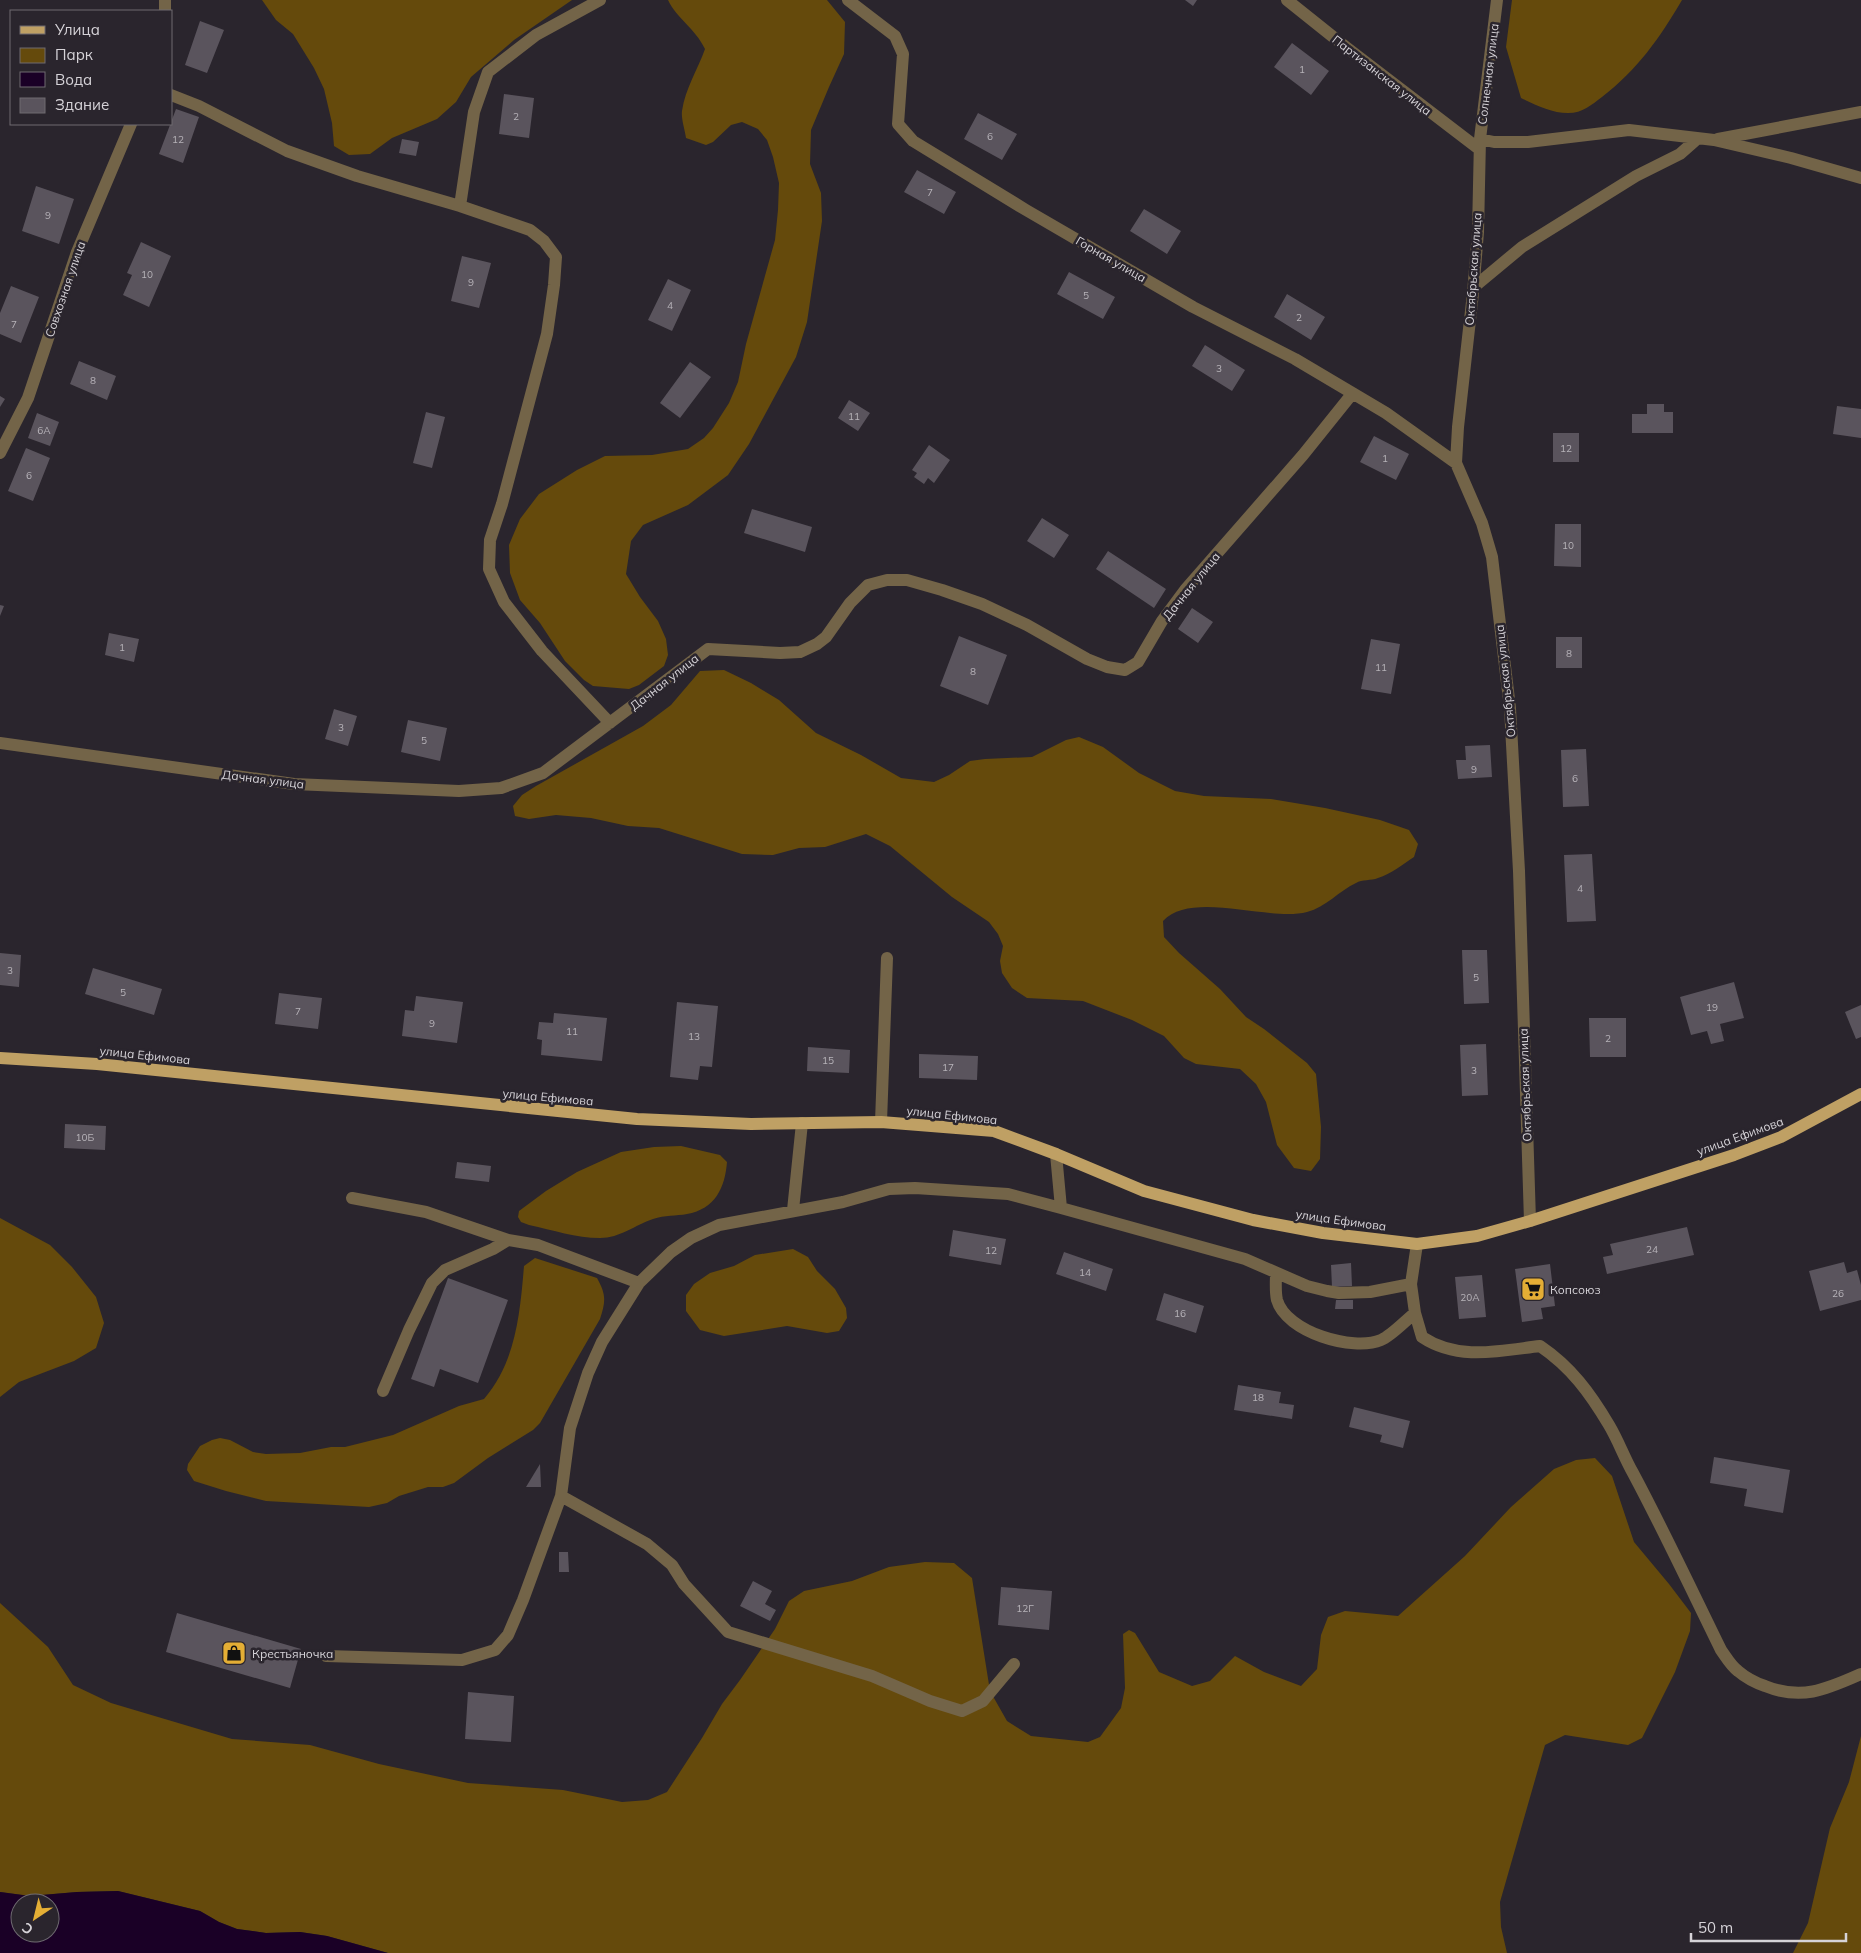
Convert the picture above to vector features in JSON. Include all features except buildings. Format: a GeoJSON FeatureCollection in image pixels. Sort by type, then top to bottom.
{"type":"FeatureCollection","features":[{"type":"Feature","properties":{"kind":"main road","name":"улица Ефимова"},"geometry":{"type":"LineString","coordinates":[[0,1058],[97,1064],[637,1119],[751,1124],[881,1122],[994,1131],[1056,1154],[1144,1191],[1253,1220],[1323,1233],[1417,1244],[1478,1236],[1734,1155],[1781,1137],[1861,1094]]}},
{"type":"Feature","properties":{"kind":"street"},"geometry":{"type":"LineString","coordinates":[[460,206],[474,112],[488,72],[536,35],[600,0]]}},
{"type":"Feature","properties":{"kind":"street","name":"Горная улица"},"geometry":{"type":"LineString","coordinates":[[848,0],[895,36],[903,54],[898,124],[913,141],[1026,210],[1193,307],[1295,359],[1386,413],[1456,463]]}},
{"type":"Feature","properties":{"kind":"street","name":"Партизанская улица"},"geometry":{"type":"LineString","coordinates":[[1287,0],[1347,48],[1479,144]]}},
{"type":"Feature","properties":{"kind":"street","name":"Солнечная улица"},"geometry":{"type":"LineString","coordinates":[[1479,144],[1497,0]]}},
{"type":"Feature","properties":{"kind":"street"},"geometry":{"type":"LineString","coordinates":[[172,94],[199,106],[287,151],[357,176],[460,206],[530,230],[544,241],[556,257],[548,334],[505,495],[490,540],[489,569],[504,602],[542,651],[610,723]]}},
{"type":"Feature","properties":{"kind":"street"},"geometry":{"type":"LineString","coordinates":[[1714,140],[1861,112]]}},
{"type":"Feature","properties":{"kind":"street","name":"Совхозная улица"},"geometry":{"type":"LineString","coordinates":[[0,453],[28,398],[77,252],[131,125]]}},
{"type":"Feature","properties":{"kind":"street"},"geometry":{"type":"LineString","coordinates":[[1479,144],[1528,142],[1629,130],[1714,140],[1791,158],[1861,178]]}},
{"type":"Feature","properties":{"kind":"street"},"geometry":{"type":"LineString","coordinates":[[1474,287],[1522,247],[1636,176],[1680,154],[1697,139]]}},
{"type":"Feature","properties":{"kind":"street","name":"Октябрьская улица"},"geometry":{"type":"LineString","coordinates":[[1479,144],[1478,232],[1474,287],[1458,426],[1456,463],[1482,523],[1492,557],[1510,708],[1519,870],[1530,1221]]}},
{"type":"Feature","properties":{"kind":"street","name":"Дачная улица"},"geometry":{"type":"LineString","coordinates":[[0,743],[294,784],[459,791],[501,788],[543,773],[708,649],[780,653],[800,652],[817,644],[826,636],[868,584],[887,580],[907,580],[982,604],[1087,659],[1107,667],[1125,670],[1138,662],[1162,621],[1185,590],[1296,463],[1352,394]]}},
{"type":"Feature","properties":{"kind":"street"},"geometry":{"type":"LineString","coordinates":[[881,1122],[888,958]]}},
{"type":"Feature","properties":{"kind":"street"},"geometry":{"type":"LineString","coordinates":[[793,1210],[802,1123]]}},
{"type":"Feature","properties":{"kind":"street"},"geometry":{"type":"LineString","coordinates":[[1056,1154],[1062,1208]]}},
{"type":"Feature","properties":{"kind":"street"},"geometry":{"type":"LineString","coordinates":[[326,1656],[462,1660],[495,1650],[508,1635],[523,1600],[561,1496],[570,1428],[588,1373],[610,1328],[639,1283],[671,1252],[691,1238],[719,1225],[843,1202],[889,1189],[915,1188],[1008,1194],[1143,1232],[1203,1246],[1245,1259],[1307,1286],[1339,1293],[1370,1292],[1411,1284]]}},
{"type":"Feature","properties":{"kind":"street"},"geometry":{"type":"LineString","coordinates":[[352,1198],[426,1212],[508,1240],[538,1245],[639,1283]]}},
{"type":"Feature","properties":{"kind":"street"},"geometry":{"type":"LineString","coordinates":[[384,1391],[409,1330],[432,1283],[445,1270],[508,1240]]}},
{"type":"Feature","properties":{"kind":"street"},"geometry":{"type":"LineString","coordinates":[[1417,1244],[1411,1284],[1415,1313],[1422,1337],[1436,1346],[1457,1351],[1491,1353],[1540,1346],[1558,1358],[1577,1376],[1610,1426],[1632,1471],[1649,1500],[1721,1650],[1738,1671],[1758,1684],[1778,1691],[1797,1694],[1829,1688],[1861,1674]]}},
{"type":"Feature","properties":{"kind":"street"},"geometry":{"type":"LineString","coordinates":[[1276,1273],[1277,1301],[1294,1324],[1337,1341],[1360,1344],[1379,1341],[1388,1336],[1415,1313]]}},
{"type":"Feature","properties":{"kind":"street"},"geometry":{"type":"LineString","coordinates":[[561,1496],[647,1544],[672,1566],[684,1584],[728,1632],[872,1676],[930,1701],[962,1711],[983,1701],[1014,1664]]}},
{"type":"Feature","properties":{"kind":"green space"},"geometry":{"type":"Polygon","coordinates":[[[262,0],[572,0],[514,40],[471,77],[456,102],[437,119],[392,138],[370,154],[349,155],[334,146],[332,123],[324,89],[314,68],[293,34],[276,20],[262,0]]]}},
{"type":"Feature","properties":{"kind":"green space"},"geometry":{"type":"Polygon","coordinates":[[[668,0],[827,0],[845,22],[844,54],[811,130],[810,164],[821,193],[822,221],[807,322],[796,357],[749,444],[728,475],[688,505],[643,525],[631,541],[626,574],[658,621],[666,639],[668,655],[664,666],[639,685],[629,689],[593,686],[584,680],[565,661],[540,623],[520,600],[510,573],[509,545],[520,519],[539,494],[577,470],[605,456],[652,455],[688,449],[704,438],[713,428],[729,403],[738,382],[746,344],[775,240],[779,183],[767,140],[758,129],[742,122],[731,125],[713,142],[706,145],[686,138],[682,111],[689,87],[705,49],[668,0]]]}},
{"type":"Feature","properties":{"kind":"green space"},"geometry":{"type":"Polygon","coordinates":[[[1512,0],[1682,0],[1647,53],[1626,76],[1590,106],[1578,112],[1562,113],[1538,106],[1521,98],[1506,47],[1512,0]]]}},
{"type":"Feature","properties":{"kind":"green space"},"geometry":{"type":"Polygon","coordinates":[[[724,670],[751,683],[779,700],[816,733],[861,755],[901,778],[934,782],[949,775],[970,761],[1032,757],[1066,740],[1079,737],[1103,747],[1139,773],[1175,791],[1204,796],[1271,799],[1325,808],[1380,820],[1409,830],[1418,844],[1414,857],[1383,876],[1356,883],[1314,910],[1291,914],[1211,907],[1192,908],[1176,912],[1163,921],[1164,937],[1179,953],[1220,989],[1246,1017],[1307,1063],[1316,1074],[1321,1127],[1320,1159],[1311,1171],[1294,1168],[1277,1145],[1266,1102],[1256,1084],[1240,1069],[1196,1064],[1184,1058],[1164,1036],[1132,1020],[1083,1001],[1027,998],[1012,988],[1002,973],[1000,961],[1003,946],[998,934],[989,922],[952,897],[890,846],[866,834],[825,847],[799,848],[773,855],[742,854],[659,828],[628,826],[591,818],[556,815],[529,819],[515,816],[513,806],[522,795],[643,726],[671,705],[700,671],[724,670]]]}},
{"type":"Feature","properties":{"kind":"green space"},"geometry":{"type":"Polygon","coordinates":[[[681,1146],[720,1155],[727,1162],[724,1180],[717,1196],[705,1207],[697,1211],[657,1218],[621,1234],[600,1238],[573,1235],[529,1225],[521,1222],[518,1217],[519,1211],[546,1191],[577,1172],[621,1152],[654,1147],[681,1146]]]}},
{"type":"Feature","properties":{"kind":"green space"},"geometry":{"type":"Polygon","coordinates":[[[0,1218],[50,1245],[72,1267],[96,1297],[104,1323],[96,1348],[74,1361],[19,1382],[0,1397],[0,1218]]]}},
{"type":"Feature","properties":{"kind":"green space"},"geometry":{"type":"Polygon","coordinates":[[[793,1249],[808,1257],[817,1271],[835,1289],[846,1308],[847,1318],[839,1331],[827,1333],[787,1326],[724,1336],[700,1330],[686,1311],[686,1295],[694,1284],[710,1273],[734,1266],[755,1255],[793,1249]]]}},
{"type":"Feature","properties":{"kind":"green space"},"geometry":{"type":"Polygon","coordinates":[[[535,1258],[597,1278],[604,1298],[600,1319],[540,1423],[533,1430],[488,1458],[454,1483],[443,1487],[428,1487],[399,1496],[387,1503],[369,1507],[266,1501],[194,1481],[187,1470],[188,1464],[200,1446],[220,1438],[230,1440],[253,1452],[266,1454],[300,1453],[331,1447],[345,1447],[393,1435],[459,1406],[484,1399],[495,1385],[510,1353],[521,1301],[524,1266],[535,1258]]]}},
{"type":"Feature","properties":{"kind":"green space"},"geometry":{"type":"Polygon","coordinates":[[[1595,1458],[1612,1476],[1634,1542],[1691,1613],[1690,1631],[1675,1672],[1642,1738],[1628,1745],[1565,1735],[1545,1745],[1500,1902],[1501,1927],[1507,1953],[388,1953],[327,1936],[300,1932],[266,1933],[237,1929],[219,1922],[200,1911],[118,1891],[60,1893],[0,1892],[0,1603],[48,1647],[73,1685],[111,1703],[232,1739],[310,1745],[379,1764],[468,1783],[563,1790],[622,1802],[648,1800],[667,1792],[722,1704],[775,1629],[789,1601],[804,1591],[852,1581],[889,1567],[925,1562],[954,1563],[972,1578],[990,1691],[1007,1721],[1031,1736],[1088,1742],[1100,1737],[1121,1708],[1125,1688],[1123,1634],[1129,1630],[1135,1633],[1159,1672],[1192,1686],[1210,1681],[1235,1656],[1264,1672],[1301,1686],[1317,1669],[1321,1635],[1328,1617],[1345,1611],[1398,1616],[1465,1556],[1511,1507],[1554,1469],[1576,1460],[1595,1458]]]}},
{"type":"Feature","properties":{"kind":"green space"},"geometry":{"type":"Polygon","coordinates":[[[1861,1736],[1861,1953],[1793,1953],[1808,1923],[1830,1828],[1849,1782],[1861,1736]]]}},
{"type":"Feature","properties":{"kind":"water"},"geometry":{"type":"Polygon","coordinates":[[[118,1891],[200,1911],[219,1922],[237,1929],[266,1933],[300,1932],[327,1936],[388,1953],[0,1953],[0,1892],[10,1893],[10,1943],[60,1943],[60,1893],[118,1891]]]}},
{"type":"Feature","properties":{"kind":"place","name":"Копсоюз"},"geometry":{"type":"Point","coordinates":[1533,1289]}},
{"type":"Feature","properties":{"kind":"place","name":"Крестьяночка"},"geometry":{"type":"Point","coordinates":[234,1653]}}]}
